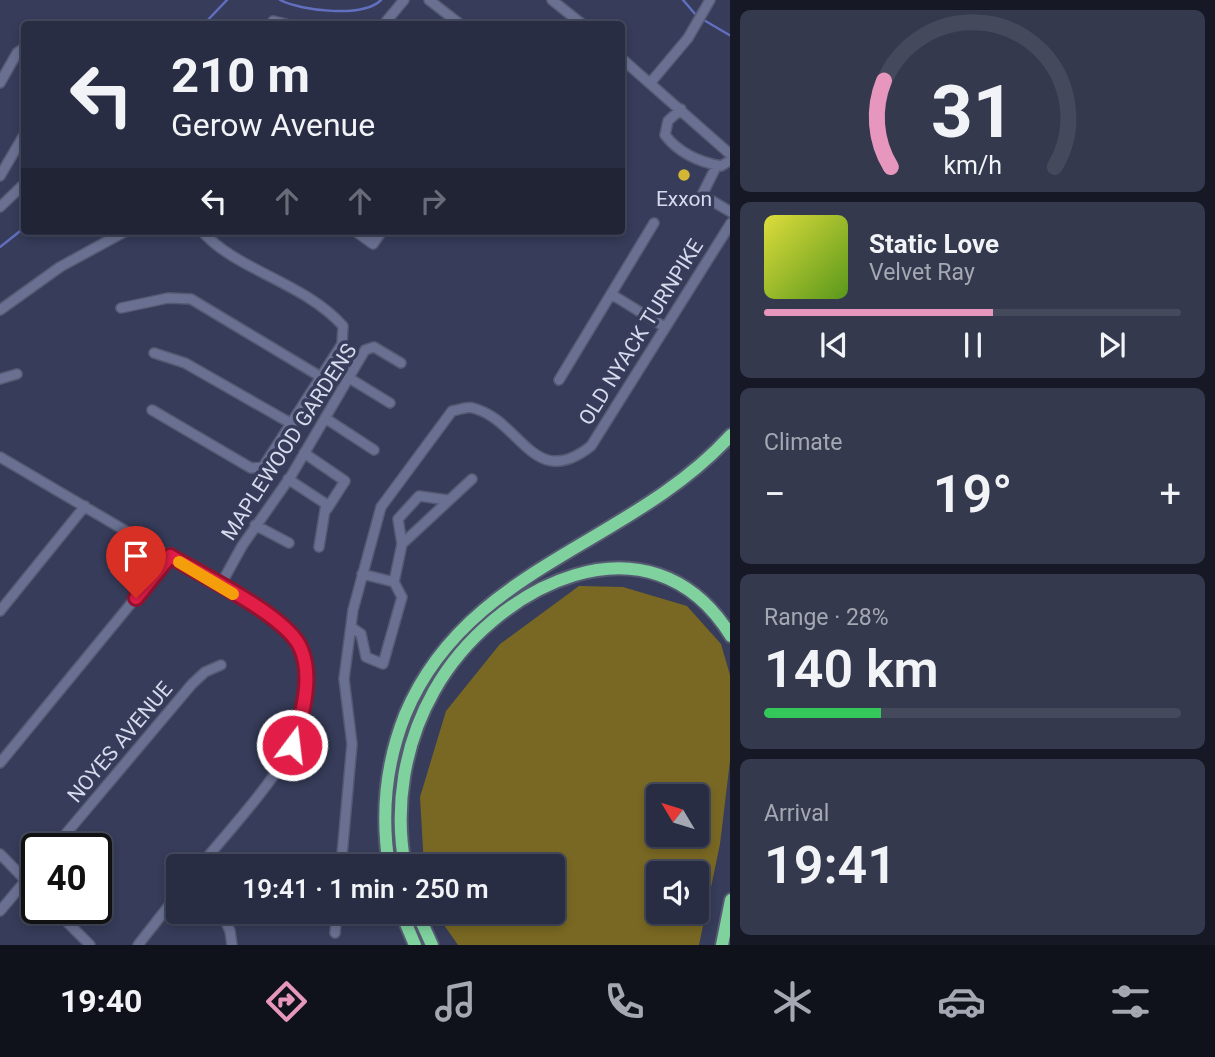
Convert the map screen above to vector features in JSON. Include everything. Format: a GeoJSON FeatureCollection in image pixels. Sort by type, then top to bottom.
{"type":"FeatureCollection","features":[{"type":"Feature","properties":{"kind":"highway"},"geometry":{"type":"LineString","coordinates":[[388,854],[386,801],[394,747],[413,697],[446,645],[497,597],[670,490],[730,435]]}},
{"type":"Feature","properties":{"kind":"highway"},"geometry":{"type":"LineString","coordinates":[[404,854],[402,787],[407,758],[421,718],[437,685],[459,654],[511,605],[544,585],[570,575],[594,569],[632,569],[657,576],[688,591],[708,607],[730,636]]}},
{"type":"Feature","properties":{"kind":"highway"},"geometry":{"type":"LineString","coordinates":[[722,945],[730,900]]}},
{"type":"Feature","properties":{"kind":"highway"},"geometry":{"type":"LineString","coordinates":[[406,924],[415,945]]}},
{"type":"Feature","properties":{"kind":"highway"},"geometry":{"type":"LineString","coordinates":[[422,924],[432,945]]}},
{"type":"Feature","properties":{"kind":"street"},"geometry":{"type":"LineString","coordinates":[[386,21],[404,0]]}},
{"type":"Feature","properties":{"kind":"street"},"geometry":{"type":"LineString","coordinates":[[429,0],[456,21]]}},
{"type":"Feature","properties":{"kind":"street"},"geometry":{"type":"LineString","coordinates":[[552,0],[578,21]]}},
{"type":"Feature","properties":{"kind":"street"},"geometry":{"type":"LineString","coordinates":[[651,82],[698,23],[708,4]]}},
{"type":"Feature","properties":{"kind":"street"},"geometry":{"type":"LineString","coordinates":[[0,83],[21,50]]}},
{"type":"Feature","properties":{"kind":"street"},"geometry":{"type":"LineString","coordinates":[[625,61],[681,109],[730,157],[717,165],[702,195],[730,212]]}},
{"type":"Feature","properties":{"kind":"street"},"geometry":{"type":"LineString","coordinates":[[681,109],[668,121],[665,135],[675,148],[717,165]]}},
{"type":"Feature","properties":{"kind":"street"},"geometry":{"type":"LineString","coordinates":[[0,176],[21,140]]}},
{"type":"Feature","properties":{"kind":"street"},"geometry":{"type":"LineString","coordinates":[[0,208],[21,187]]}},
{"type":"Feature","properties":{"kind":"street"},"geometry":{"type":"LineString","coordinates":[[559,380],[654,223]]}},
{"type":"Feature","properties":{"kind":"street","name":"OLD NYACK TURNPIKE"},"geometry":{"type":"LineString","coordinates":[[342,854],[352,744],[344,679],[362,574],[381,506],[452,411],[471,407],[485,413],[536,456],[551,462],[574,459],[591,446],[649,354],[663,326],[730,223]]}},
{"type":"Feature","properties":{"kind":"street"},"geometry":{"type":"LineString","coordinates":[[0,310],[60,267],[114,235]]}},
{"type":"Feature","properties":{"kind":"street"},"geometry":{"type":"LineString","coordinates":[[152,410],[251,468],[267,464],[342,344],[343,326],[309,296],[226,251],[207,235]]}},
{"type":"Feature","properties":{"kind":"street"},"geometry":{"type":"LineString","coordinates":[[361,235],[373,244],[379,235]]}},
{"type":"Feature","properties":{"kind":"street"},"geometry":{"type":"LineString","coordinates":[[611,294],[663,326]]}},
{"type":"Feature","properties":{"kind":"street"},"geometry":{"type":"LineString","coordinates":[[121,308],[168,299],[191,299],[321,377]]}},
{"type":"Feature","properties":{"kind":"street","name":"MAPLEWOOD GARDENS"},"geometry":{"type":"LineString","coordinates":[[220,586],[255,525],[288,479],[365,350],[374,347],[401,363]]}},
{"type":"Feature","properties":{"kind":"street"},"geometry":{"type":"LineString","coordinates":[[154,353],[185,363],[292,424]]}},
{"type":"Feature","properties":{"kind":"street"},"geometry":{"type":"LineString","coordinates":[[0,379],[17,374]]}},
{"type":"Feature","properties":{"kind":"street"},"geometry":{"type":"LineString","coordinates":[[349,378],[390,404]]}},
{"type":"Feature","properties":{"kind":"street"},"geometry":{"type":"LineString","coordinates":[[325,418],[374,450]]}},
{"type":"Feature","properties":{"kind":"street"},"geometry":{"type":"LineString","coordinates":[[304,453],[345,481],[327,509],[319,547]]}},
{"type":"Feature","properties":{"kind":"street"},"geometry":{"type":"LineString","coordinates":[[1,459],[284,625],[301,648],[305,683],[292,745],[209,854]]}},
{"type":"Feature","properties":{"kind":"street"},"geometry":{"type":"LineString","coordinates":[[288,479],[326,504],[327,509]]}},
{"type":"Feature","properties":{"kind":"street"},"geometry":{"type":"LineString","coordinates":[[402,544],[472,479]]}},
{"type":"Feature","properties":{"kind":"street"},"geometry":{"type":"LineString","coordinates":[[351,627],[360,634],[366,657],[383,664],[402,597],[394,582],[402,544],[398,519],[419,496],[447,500]]}},
{"type":"Feature","properties":{"kind":"street"},"geometry":{"type":"LineString","coordinates":[[0,611],[85,506]]}},
{"type":"Feature","properties":{"kind":"street"},"geometry":{"type":"LineString","coordinates":[[255,525],[289,543]]}},
{"type":"Feature","properties":{"kind":"street"},"geometry":{"type":"LineString","coordinates":[[0,763],[170,556]]}},
{"type":"Feature","properties":{"kind":"street"},"geometry":{"type":"LineString","coordinates":[[362,574],[394,582]]}},
{"type":"Feature","properties":{"kind":"street","name":"NOYES AVENUE"},"geometry":{"type":"LineString","coordinates":[[66,833],[192,684],[205,673],[220,666]]}},
{"type":"Feature","properties":{"kind":"street"},"geometry":{"type":"LineString","coordinates":[[0,854],[21,877]]}},
{"type":"Feature","properties":{"kind":"street"},"geometry":{"type":"LineString","coordinates":[[0,911],[21,886]]}},
{"type":"Feature","properties":{"kind":"street"},"geometry":{"type":"LineString","coordinates":[[138,945],[166,909]]}},
{"type":"Feature","properties":{"kind":"street"},"geometry":{"type":"LineString","coordinates":[[69,924],[90,945]]}},
{"type":"Feature","properties":{"kind":"street"},"geometry":{"type":"LineString","coordinates":[[226,924],[232,945]]}},
{"type":"Feature","properties":{"kind":"street"},"geometry":{"type":"LineString","coordinates":[[335,933],[336,924]]}},
{"type":"Feature","properties":{"kind":"shaded area"},"geometry":{"type":"Polygon","coordinates":[[[579,586],[623,587],[687,606],[721,644],[730,675],[730,761],[720,844],[709,897],[709,861],[646,861],[646,924],[703,924],[699,945],[458,945],[443,924],[565,924],[565,854],[423,854],[420,797],[446,711],[500,644],[579,586]]]}},
{"type":"Feature","properties":{"kind":"waterway"},"geometry":{"type":"LineString","coordinates":[[207,21],[227,0]]}},
{"type":"Feature","properties":{"kind":"waterway"},"geometry":{"type":"LineString","coordinates":[[280,0],[317,10],[332,11],[361,9],[381,0]]}},
{"type":"Feature","properties":{"kind":"waterway"},"geometry":{"type":"LineString","coordinates":[[683,0],[696,15]]}},
{"type":"Feature","properties":{"kind":"waterway"},"geometry":{"type":"LineString","coordinates":[[702,19],[730,35]]}},
{"type":"Feature","properties":{"kind":"waterway"},"geometry":{"type":"LineString","coordinates":[[0,247],[21,230]]}},
{"type":"Feature","properties":{"kind":"slow traffic"},"geometry":{"type":"LineString","coordinates":[[179,562],[233,594]]}},
{"type":"Feature","properties":{"kind":"place","name":"Exxon"},"geometry":{"type":"Point","coordinates":[684,175]}},
{"type":"Feature","properties":{"kind":"route"},"geometry":{"type":"LineString","coordinates":[[136,598],[170,556],[284,625],[301,648],[305,662],[302,708],[292,745]]}}]}
